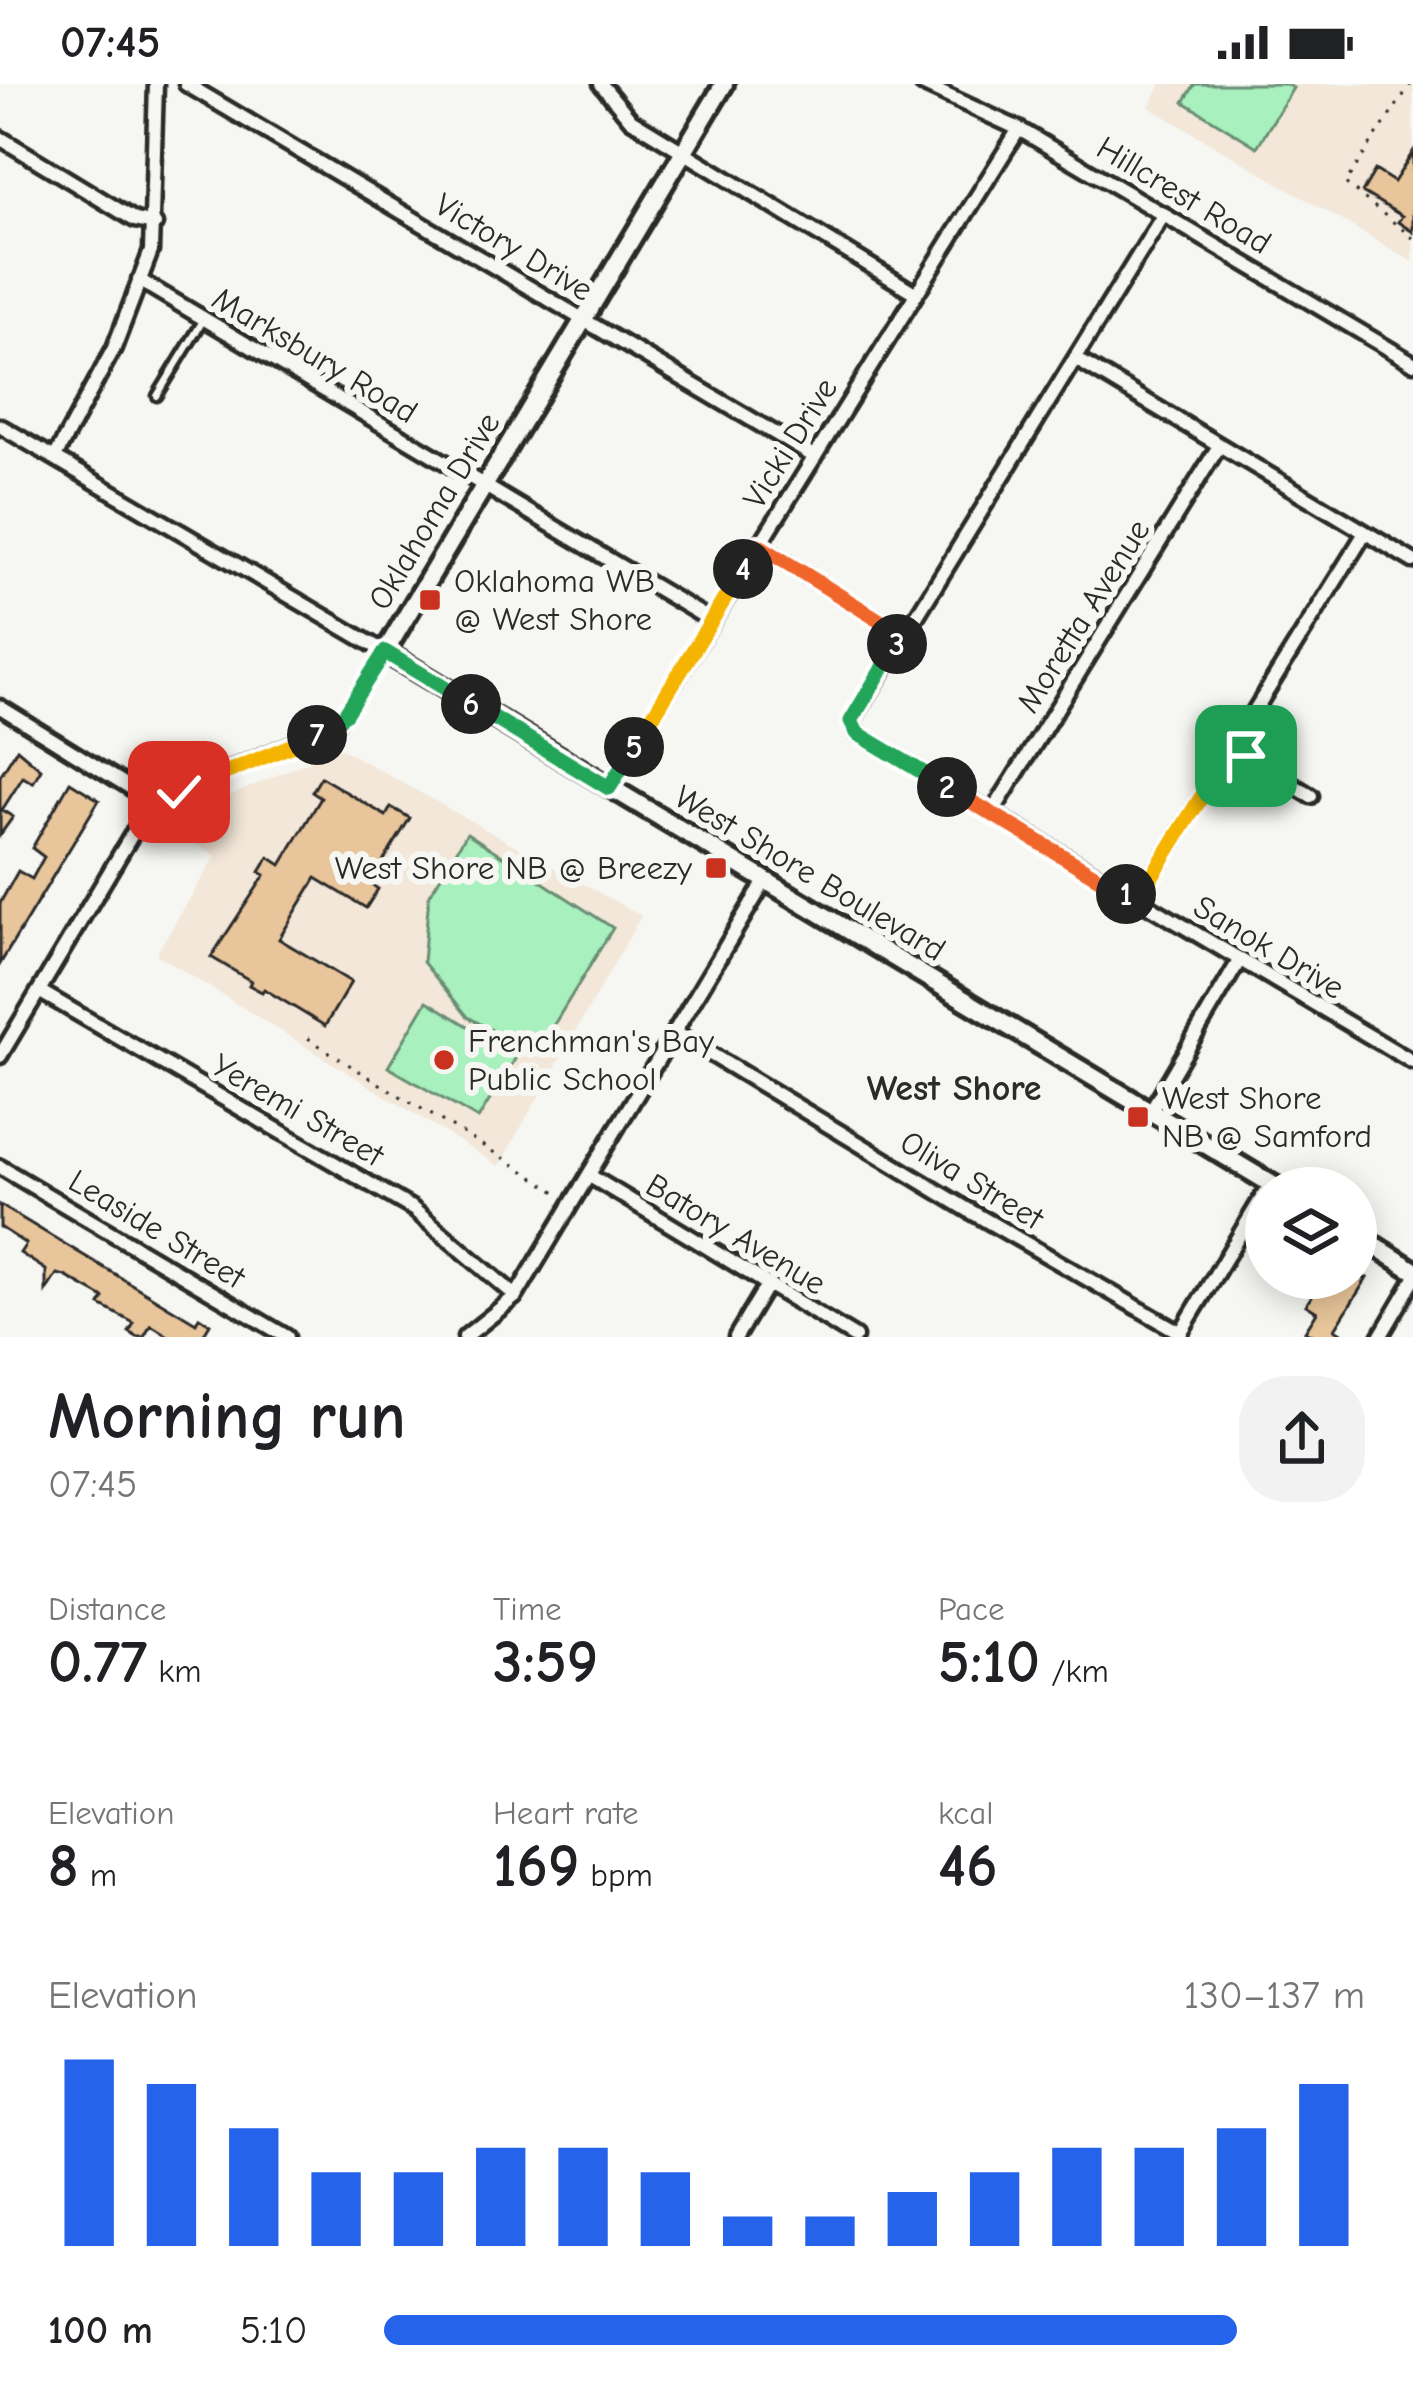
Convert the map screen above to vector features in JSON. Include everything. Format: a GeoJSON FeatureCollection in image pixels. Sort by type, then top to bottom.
{"type":"FeatureCollection","features":[{"type":"Feature","properties":{"kind":"street"},"geometry":{"type":"LineString","coordinates":[[55,457],[114,348],[151,251],[156,84]]}},
{"type":"Feature","properties":{"kind":"street","name":"Victory Drive"},"geometry":{"type":"LineString","coordinates":[[186,84],[815,457]]}},
{"type":"Feature","properties":{"kind":"street"},"geometry":{"type":"LineString","coordinates":[[601,84],[632,120],[915,293]]}},
{"type":"Feature","properties":{"kind":"street","name":"Oklahoma Drive"},"geometry":{"type":"LineString","coordinates":[[152,801],[327,730],[345,714],[724,84]]}},
{"type":"Feature","properties":{"kind":"street","name":"Hillcrest Road"},"geometry":{"type":"LineString","coordinates":[[922,84],[1019,129],[1413,363]]}},
{"type":"Feature","properties":{"kind":"street","name":"Vicki Drive"},"geometry":{"type":"LineString","coordinates":[[609,788],[1019,129]]}},
{"type":"Feature","properties":{"kind":"street"},"geometry":{"type":"LineString","coordinates":[[0,138],[135,220],[154,224]]}},
{"type":"Feature","properties":{"kind":"street","name":"Sanok Drive"},"geometry":{"type":"LineString","coordinates":[[1165,214],[851,721],[857,733],[1413,1062]]}},
{"type":"Feature","properties":{"kind":"street","name":"Marksbury Road"},"geometry":{"type":"LineString","coordinates":[[139,280],[712,621]]}},
{"type":"Feature","properties":{"kind":"street"},"geometry":{"type":"LineString","coordinates":[[1076,359],[1413,561]]}},
{"type":"Feature","properties":{"kind":"street","name":"West Shore Boulevard"},"geometry":{"type":"LineString","coordinates":[[0,426],[385,652],[1245,1171]]}},
{"type":"Feature","properties":{"kind":"street","name":"Moretta Avenue"},"geometry":{"type":"LineString","coordinates":[[992,814],[1219,446]]}},
{"type":"Feature","properties":{"kind":"street"},"geometry":{"type":"LineString","coordinates":[[1137,900],[1365,533]]}},
{"type":"Feature","properties":{"kind":"street"},"geometry":{"type":"LineString","coordinates":[[758,545],[903,635]]}},
{"type":"Feature","properties":{"kind":"street"},"geometry":{"type":"LineString","coordinates":[[0,1057],[152,801],[2,714]]}},
{"type":"Feature","properties":{"kind":"street"},"geometry":{"type":"LineString","coordinates":[[1232,748],[1311,796]]}},
{"type":"Feature","properties":{"kind":"street"},"geometry":{"type":"LineString","coordinates":[[465,1337],[516,1297],[765,881]]}},
{"type":"Feature","properties":{"kind":"street"},"geometry":{"type":"LineString","coordinates":[[1150,1112],[1239,961]]}},
{"type":"Feature","properties":{"kind":"street","name":"Yeremi Street"},"geometry":{"type":"LineString","coordinates":[[39,991],[413,1209],[516,1297]]}},
{"type":"Feature","properties":{"kind":"street","name":"Oliva Street"},"geometry":{"type":"LineString","coordinates":[[676,1033],[1180,1335]]}},
{"type":"Feature","properties":{"kind":"street","name":"Leaside Street"},"geometry":{"type":"LineString","coordinates":[[0,1167],[287,1337]]}},
{"type":"Feature","properties":{"kind":"street","name":"Batory Avenue"},"geometry":{"type":"LineString","coordinates":[[590,1176],[855,1337]]}},
{"type":"Feature","properties":{"kind":"street"},"geometry":{"type":"LineString","coordinates":[[1180,1335],[1245,1229]]}},
{"type":"Feature","properties":{"kind":"street"},"geometry":{"type":"LineString","coordinates":[[1377,1247],[1413,1270]]}},
{"type":"Feature","properties":{"kind":"street"},"geometry":{"type":"LineString","coordinates":[[1380,1337],[1413,1281]]}},
{"type":"Feature","properties":{"kind":"street"},"geometry":{"type":"LineString","coordinates":[[736,1337],[767,1285]]}},
{"type":"Feature","properties":{"kind":"lane"},"geometry":{"type":"LineString","coordinates":[[158,396],[204,319]]}},
{"type":"Feature","properties":{"kind":"path"},"geometry":{"type":"LineString","coordinates":[[1412,84],[1345,183],[1413,238]]}},
{"type":"Feature","properties":{"kind":"path"},"geometry":{"type":"LineString","coordinates":[[308,1038],[559,1194]]}},
{"type":"Feature","properties":{"kind":"shaded area"},"geometry":{"type":"Polygon","coordinates":[[[1161,84],[1413,84],[1413,262],[1149,107],[1161,84]]]}},
{"type":"Feature","properties":{"kind":"shaded area","name":"Frenchman's Bay Public School"},"geometry":{"type":"Polygon","coordinates":[[[340,748],[641,916],[499,1166],[156,954],[216,856],[162,825],[340,748]]]}},
{"type":"Feature","properties":{"kind":"green space"},"geometry":{"type":"Polygon","coordinates":[[[1195,84],[1286,84],[1293,88],[1257,147],[1184,102],[1195,84]]]}},
{"type":"Feature","properties":{"kind":"green space"},"geometry":{"type":"Polygon","coordinates":[[[467,833],[613,928],[536,1054],[468,1017],[423,962],[429,896],[467,833]]]}},
{"type":"Feature","properties":{"kind":"green space"},"geometry":{"type":"Polygon","coordinates":[[[427,1001],[517,1056],[478,1119],[388,1067],[427,1001]]]}},
{"type":"Feature","properties":{"kind":"building"},"geometry":{"type":"Polygon","coordinates":[[[1413,152],[1413,232],[1398,222],[1402,216],[1362,192],[1375,170],[1394,182],[1413,152]]]}},
{"type":"Feature","properties":{"kind":"building"},"geometry":{"type":"Polygon","coordinates":[[[17,749],[41,769],[33,783],[23,777],[2,810],[13,817],[0,835],[0,776],[17,749]]]}},
{"type":"Feature","properties":{"kind":"building"},"geometry":{"type":"Polygon","coordinates":[[[321,777],[386,816],[391,807],[410,818],[370,883],[378,889],[366,908],[316,878],[279,939],[351,982],[325,1026],[264,989],[249,985],[251,981],[211,957],[265,875],[260,872],[269,857],[281,865],[321,798],[312,792],[321,777]]]}},
{"type":"Feature","properties":{"kind":"building"},"geometry":{"type":"Polygon","coordinates":[[[70,782],[99,800],[0,964],[0,903],[18,871],[32,879],[44,857],[32,848],[70,782]]]}},
{"type":"Feature","properties":{"kind":"building"},"geometry":{"type":"Polygon","coordinates":[[[0,1205],[196,1323],[199,1317],[210,1324],[202,1337],[170,1337],[151,1325],[144,1337],[137,1337],[129,1332],[134,1323],[100,1305],[104,1298],[65,1276],[57,1274],[46,1291],[46,1270],[20,1253],[26,1244],[0,1227],[0,1205]]]}},
{"type":"Feature","properties":{"kind":"building"},"geometry":{"type":"Polygon","coordinates":[[[1310,1299],[1354,1299],[1335,1329],[1348,1337],[1316,1337],[1305,1331],[1317,1312],[1306,1305],[1310,1299]]]}},
{"type":"Feature","properties":{"kind":"place","name":"Oklahoma WB @ West Shore"},"geometry":{"type":"Point","coordinates":[430,600]}},
{"type":"Feature","properties":{"kind":"place","name":"West Shore NB @ Breezy"},"geometry":{"type":"Point","coordinates":[716,868]}},
{"type":"Feature","properties":{"kind":"place","name":"Frenchman's Bay Public School"},"geometry":{"type":"Point","coordinates":[444,1060]}},
{"type":"Feature","properties":{"kind":"place","name":"West Shore NB @ Samford"},"geometry":{"type":"Point","coordinates":[1138,1117]}},
{"type":"Feature","properties":{"kind":"district","name":"West Shore"},"geometry":{"type":"Point","coordinates":[954,1088]}},
{"type":"Feature","properties":{"kind":"route"},"geometry":{"type":"LineString","coordinates":[[179,792],[327,730],[345,714],[385,652],[609,788],[758,545],[903,635],[851,721],[857,733],[1137,900],[1232,748],[1246,756]]}}]}
